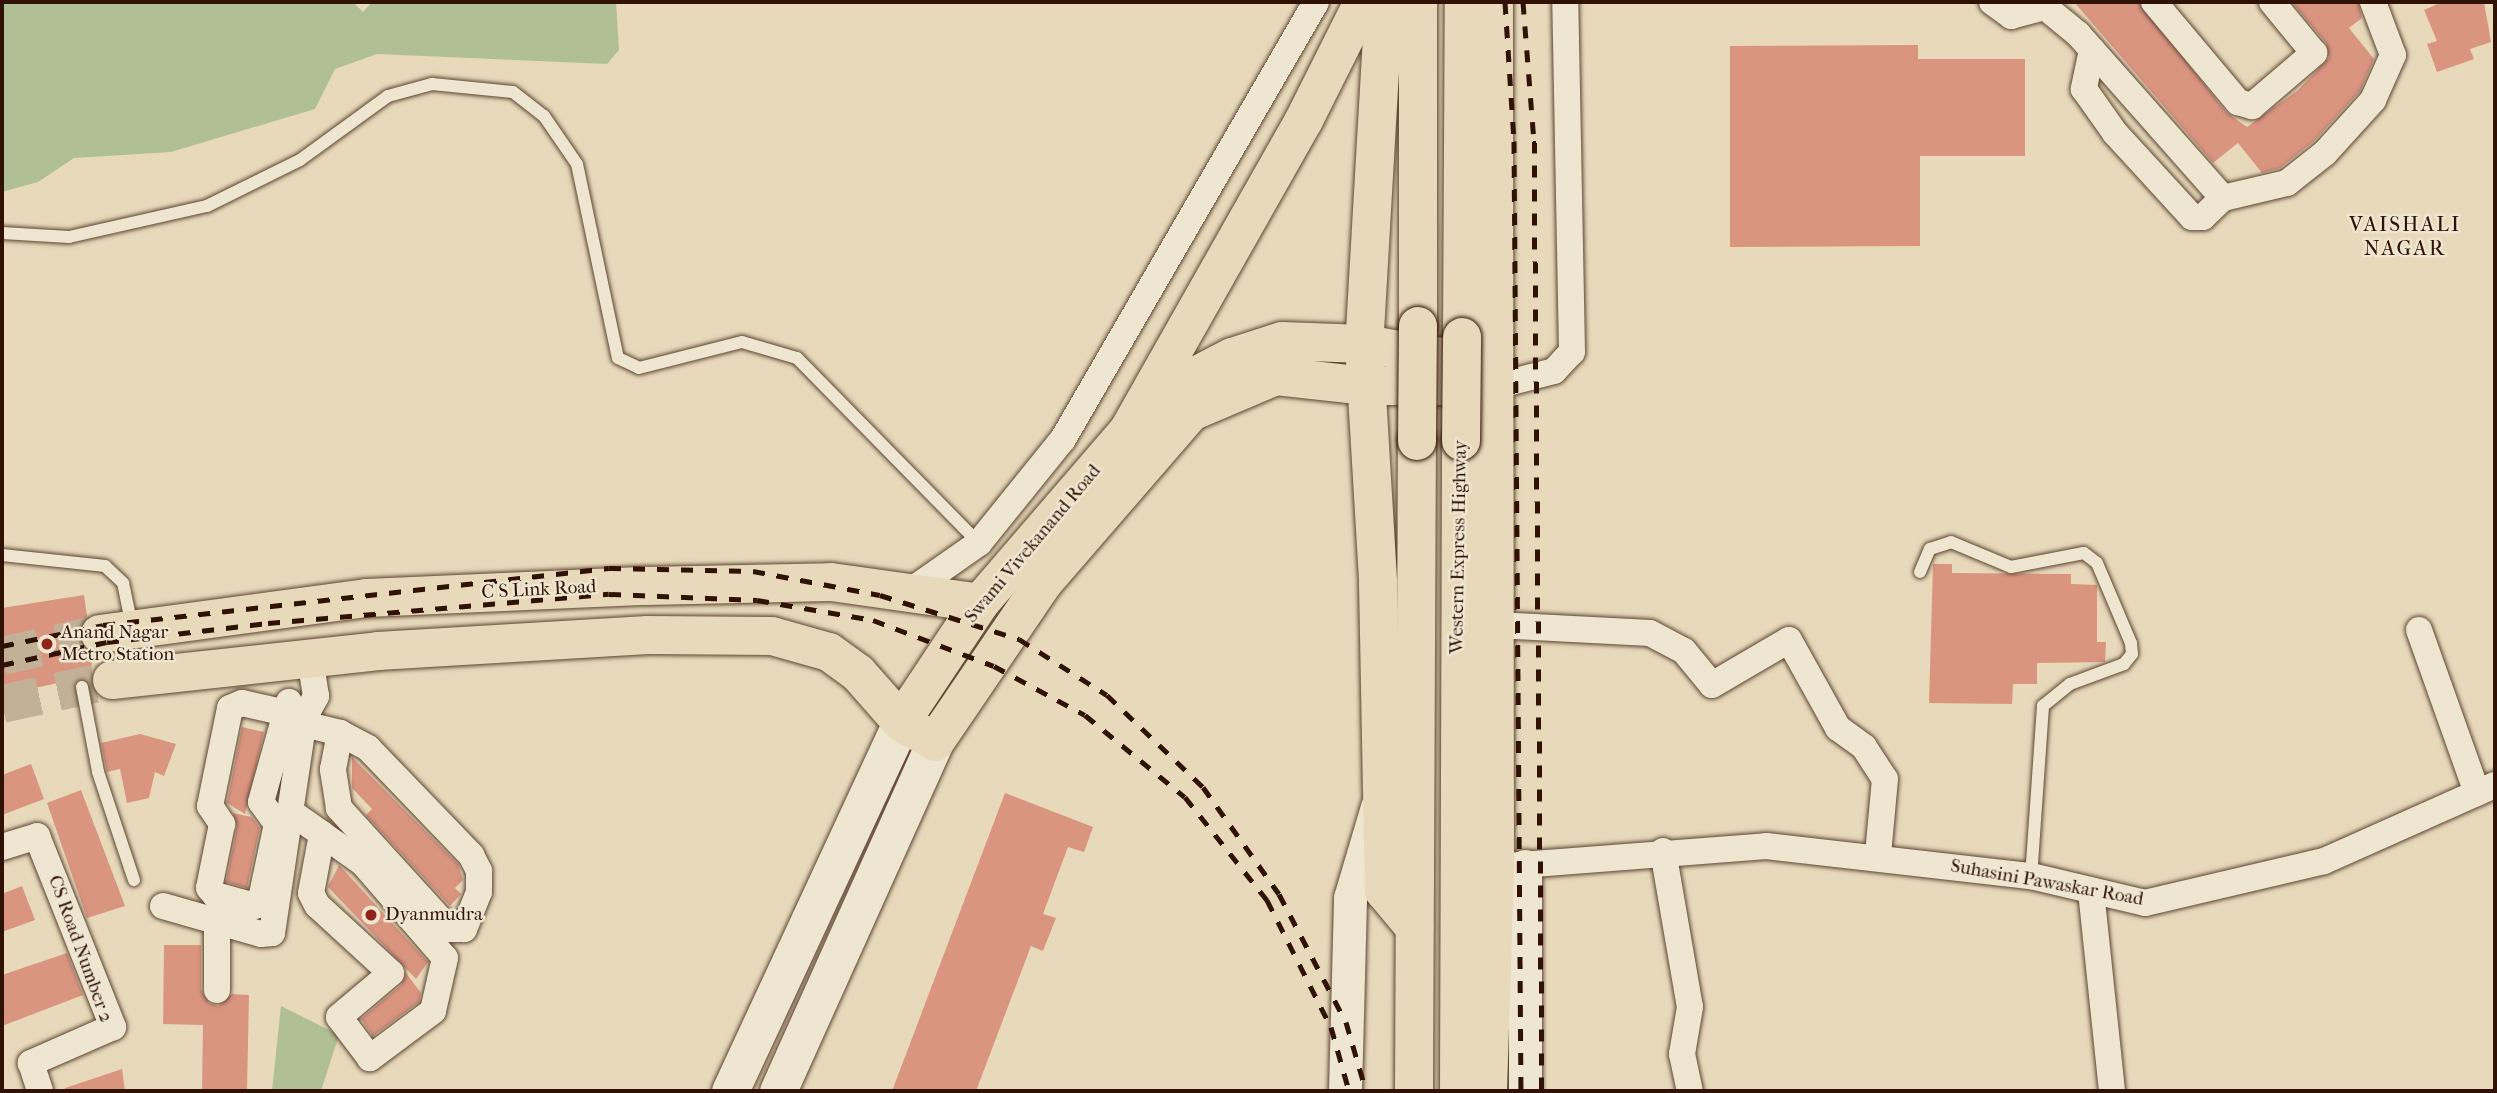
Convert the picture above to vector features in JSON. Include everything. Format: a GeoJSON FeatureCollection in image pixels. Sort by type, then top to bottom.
{"type":"FeatureCollection","features":[{"type":"Feature","properties":{"kind":"main road"},"geometry":{"type":"LineString","coordinates":[[1128,431],[1304,120],[1363,2]]}},
{"type":"Feature","properties":{"kind":"main road"},"geometry":{"type":"LineString","coordinates":[[1384,2],[1364,344],[1378,583],[1384,891],[1414,928]]}},
{"type":"Feature","properties":{"kind":"main road"},"geometry":{"type":"LineString","coordinates":[[1414,1091],[1418,2]]}},
{"type":"Feature","properties":{"kind":"main road","name":"Western Express Highway"},"geometry":{"type":"LineString","coordinates":[[1459,1091],[1456,906],[1465,2]]}},
{"type":"Feature","properties":{"kind":"main road"},"geometry":{"type":"LineString","coordinates":[[1488,1091],[1510,866],[1496,625],[1494,2]]}},
{"type":"Feature","properties":{"kind":"main road","name":"Swami Vivekanand Road"},"geometry":{"type":"LineString","coordinates":[[730,1091],[901,722],[980,603],[1128,431],[1178,385],[1232,356],[1282,341],[1364,344],[1496,376]]}},
{"type":"Feature","properties":{"kind":"main road","name":"Swami Vivekanand Road"},"geometry":{"type":"LineString","coordinates":[[778,1091],[935,743],[1044,583],[1192,412],[1276,376],[1315,376],[1367,386],[1496,376]]}},
{"type":"Feature","properties":{"kind":"main road"},"geometry":{"type":"LineString","coordinates":[[794,639],[808,582]]}},
{"type":"Feature","properties":{"kind":"main road","name":"C S Link Road"},"geometry":{"type":"LineString","coordinates":[[116,630],[366,598],[808,582],[912,590],[980,603]]}},
{"type":"Feature","properties":{"kind":"main road"},"geometry":{"type":"LineString","coordinates":[[97,684],[293,661],[648,635],[794,639],[829,652],[858,673],[901,722],[935,743]]}},
{"type":"Feature","properties":{"kind":"main road"},"geometry":{"type":"LineString","coordinates":[[1456,906],[1510,866]]}},
{"type":"Feature","properties":{"kind":"street"},"geometry":{"type":"LineString","coordinates":[[912,590],[979,542],[1063,439],[1316,2]]}},
{"type":"Feature","properties":{"kind":"street"},"geometry":{"type":"LineString","coordinates":[[1496,376],[1554,371],[1572,352],[1565,2]]}},
{"type":"Feature","properties":{"kind":"street"},"geometry":{"type":"LineString","coordinates":[[1992,2],[2011,16],[2045,6],[2092,50],[2223,198]]}},
{"type":"Feature","properties":{"kind":"street"},"geometry":{"type":"LineString","coordinates":[[2154,2],[2238,102],[2252,106],[2314,53],[2272,2]]}},
{"type":"Feature","properties":{"kind":"street"},"geometry":{"type":"LineString","coordinates":[[2092,50],[2084,89],[2115,134],[2192,217],[2203,217],[2223,198],[2287,183],[2325,153],[2373,100],[2393,55],[2373,2]]}},
{"type":"Feature","properties":{"kind":"street"},"geometry":{"type":"LineString","coordinates":[[1496,625],[1650,633],[1684,651],[1712,685],[1789,640],[1838,728],[1864,747],[1885,779],[1878,855]]}},
{"type":"Feature","properties":{"kind":"street"},"geometry":{"type":"LineString","coordinates":[[2419,630],[2486,789]]}},
{"type":"Feature","properties":{"kind":"street"},"geometry":{"type":"LineString","coordinates":[[293,661],[316,696],[296,714],[261,802],[277,824],[261,899],[255,906],[215,895],[209,888],[222,824],[210,806],[230,708],[242,703],[296,714],[340,733],[368,748],[471,855],[479,872],[479,892],[464,929],[449,929],[339,808],[333,769],[340,733]]}},
{"type":"Feature","properties":{"kind":"street"},"geometry":{"type":"LineString","coordinates":[[163,906],[217,922],[272,933],[292,813],[296,714]]}},
{"type":"Feature","properties":{"kind":"street","name":"Suhasini Pawaskar Road"},"geometry":{"type":"LineString","coordinates":[[1510,866],[1662,851],[1766,846],[1878,855],[2031,876],[2145,903],[2324,862],[2486,789]]}},
{"type":"Feature","properties":{"kind":"street"},"geometry":{"type":"LineString","coordinates":[[1345,1091],[1350,898],[1381,795]]}},
{"type":"Feature","properties":{"kind":"street"},"geometry":{"type":"LineString","coordinates":[[292,813],[322,834],[363,863],[445,958],[433,1011],[370,1058],[339,1017],[391,972],[317,905],[311,893],[322,834]]}},
{"type":"Feature","properties":{"kind":"street","name":"CS Road Number 2"},"geometry":{"type":"LineString","coordinates":[[2,847],[37,836],[113,1027],[31,1063],[40,1091]]}},
{"type":"Feature","properties":{"kind":"street"},"geometry":{"type":"LineString","coordinates":[[1662,851],[1690,1007],[1682,1054],[1690,1091]]}},
{"type":"Feature","properties":{"kind":"street"},"geometry":{"type":"LineString","coordinates":[[1510,866],[1525,1091]]}},
{"type":"Feature","properties":{"kind":"street"},"geometry":{"type":"LineString","coordinates":[[2091,891],[2112,1091]]}},
{"type":"Feature","properties":{"kind":"street"},"geometry":{"type":"LineString","coordinates":[[217,922],[217,990]]}},
{"type":"Feature","properties":{"kind":"lane"},"geometry":{"type":"LineString","coordinates":[[2,233],[69,237],[207,206],[300,160],[388,96],[432,84],[513,92],[544,116],[577,164],[618,358],[639,368],[742,342],[797,358],[979,542]]}},
{"type":"Feature","properties":{"kind":"lane"},"geometry":{"type":"LineString","coordinates":[[1920,572],[1930,549],[1951,542],[2011,567],[2084,553],[2097,564],[2131,643],[2132,654],[2124,664],[2070,684],[2043,706],[2031,876]]}},
{"type":"Feature","properties":{"kind":"lane"},"geometry":{"type":"LineString","coordinates":[[2,555],[106,566],[123,583],[116,630]]}},
{"type":"Feature","properties":{"kind":"lane"},"geometry":{"type":"LineString","coordinates":[[97,684],[98,772],[134,880]]}},
{"type":"Feature","properties":{"kind":"green space"},"geometry":{"type":"Polygon","coordinates":[[[2,2],[353,2],[363,12],[372,2],[616,2],[619,50],[607,64],[377,54],[335,69],[315,109],[171,152],[74,158],[38,182],[2,192],[2,2]]]}},
{"type":"Feature","properties":{"kind":"green space"},"geometry":{"type":"Polygon","coordinates":[[[281,1006],[339,1035],[321,1091],[272,1091],[281,1006]]]}},
{"type":"Feature","properties":{"kind":"building"},"geometry":{"type":"Polygon","coordinates":[[[2074,2],[2139,2],[2226,112],[2247,127],[2298,90],[2329,58],[2326,43],[2292,2],[2358,2],[2362,18],[2349,28],[2374,59],[2360,91],[2314,141],[2280,168],[2262,173],[2238,143],[2213,163],[2074,2]]]}},
{"type":"Feature","properties":{"kind":"building"},"geometry":{"type":"Polygon","coordinates":[[[2442,2],[2484,2],[2491,42],[2470,49],[2474,59],[2437,72],[2427,44],[2437,41],[2424,10],[2442,2]]]}},
{"type":"Feature","properties":{"kind":"building"},"geometry":{"type":"Polygon","coordinates":[[[1918,45],[1918,59],[2025,59],[2025,156],[1920,156],[1920,246],[1730,247],[1730,46],[1918,45]]]}},
{"type":"Feature","properties":{"kind":"building"},"geometry":{"type":"Polygon","coordinates":[[[1933,564],[1952,564],[1952,573],[2071,574],[2071,584],[2097,585],[2097,642],[2106,642],[2105,662],[2037,663],[2037,684],[2013,684],[2012,704],[1929,703],[1933,564]]]}},
{"type":"Feature","properties":{"kind":"building","name":"Anand Nagar Metro Station"},"geometry":{"type":"Polygon","coordinates":[[[84,595],[87,616],[78,636],[93,654],[90,681],[81,678],[2,695],[2,608],[84,595]]]}},
{"type":"Feature","properties":{"kind":"building"},"geometry":{"type":"Polygon","coordinates":[[[242,727],[264,732],[245,814],[227,803],[242,727]]]}},
{"type":"Feature","properties":{"kind":"building"},"geometry":{"type":"Polygon","coordinates":[[[140,734],[176,744],[164,776],[155,772],[149,798],[127,803],[120,769],[107,772],[101,743],[140,734]]]}},
{"type":"Feature","properties":{"kind":"building"},"geometry":{"type":"Polygon","coordinates":[[[352,757],[458,864],[463,880],[455,888],[461,894],[450,906],[366,815],[372,809],[352,788],[352,757]]]}},
{"type":"Feature","properties":{"kind":"building"},"geometry":{"type":"Polygon","coordinates":[[[31,764],[44,799],[2,815],[2,775],[31,764]]]}},
{"type":"Feature","properties":{"kind":"building"},"geometry":{"type":"Polygon","coordinates":[[[81,790],[125,906],[87,918],[47,803],[81,790]]]}},
{"type":"Feature","properties":{"kind":"building"},"geometry":{"type":"Polygon","coordinates":[[[1005,793],[1093,827],[1084,852],[1068,847],[1043,914],[1056,918],[1043,951],[1031,946],[976,1091],[892,1091],[1005,793]]]}},
{"type":"Feature","properties":{"kind":"building"},"geometry":{"type":"Polygon","coordinates":[[[233,813],[252,817],[260,828],[247,888],[226,882],[237,827],[233,813]]]}},
{"type":"Feature","properties":{"kind":"building","name":"Dyanmudra"},"geometry":{"type":"Polygon","coordinates":[[[339,865],[428,962],[416,979],[328,887],[339,865]]]}},
{"type":"Feature","properties":{"kind":"building"},"geometry":{"type":"Polygon","coordinates":[[[22,886],[35,920],[2,932],[2,894],[22,886]]]}},
{"type":"Feature","properties":{"kind":"building"},"geometry":{"type":"Polygon","coordinates":[[[164,945],[201,945],[201,990],[209,1003],[218,1006],[232,994],[249,995],[247,1091],[202,1091],[203,1025],[163,1024],[164,945]]]}},
{"type":"Feature","properties":{"kind":"building"},"geometry":{"type":"Polygon","coordinates":[[[67,953],[83,995],[2,1026],[2,975],[67,953]]]}},
{"type":"Feature","properties":{"kind":"building"},"geometry":{"type":"Polygon","coordinates":[[[406,973],[421,993],[419,1002],[373,1036],[361,1019],[401,985],[406,973]]]}},
{"type":"Feature","properties":{"kind":"building"},"geometry":{"type":"Polygon","coordinates":[[[122,1069],[125,1091],[65,1091],[65,1088],[122,1069]]]}},
{"type":"Feature","properties":{"kind":"tunnel"},"geometry":{"type":"LineString","coordinates":[[2,656],[100,634]]}},
{"type":"Feature","properties":{"kind":"tunnel"},"geometry":{"type":"LineString","coordinates":[[2,704],[112,680]]}},
{"type":"Feature","properties":{"kind":"railway"},"geometry":{"type":"LineString","coordinates":[[1505,2],[1514,141],[1521,1091]]}},
{"type":"Feature","properties":{"kind":"railway"},"geometry":{"type":"LineString","coordinates":[[1523,2],[1534,141],[1542,1091]]}},
{"type":"Feature","properties":{"kind":"railway"},"geometry":{"type":"LineString","coordinates":[[2,646],[103,625],[609,568],[753,571],[880,595],[1019,639],[1107,695],[1203,787],[1279,894],[1346,1022],[1366,1091]]}},
{"type":"Feature","properties":{"kind":"railway"},"geometry":{"type":"LineString","coordinates":[[2,665],[107,642],[268,623],[609,594],[757,600],[873,620],[994,666],[1085,715],[1185,797],[1267,900],[1331,1027],[1349,1091]]}},
{"type":"Feature","properties":{"kind":"place","name":"Anand Nagar Metro Station"},"geometry":{"type":"Point","coordinates":[47,644]}},
{"type":"Feature","properties":{"kind":"place","name":"Dyanmudra"},"geometry":{"type":"Point","coordinates":[371,915]}},
{"type":"Feature","properties":{"kind":"district","name":"VAISHALI NAGAR"},"geometry":{"type":"Point","coordinates":[2405,236]}}]}
